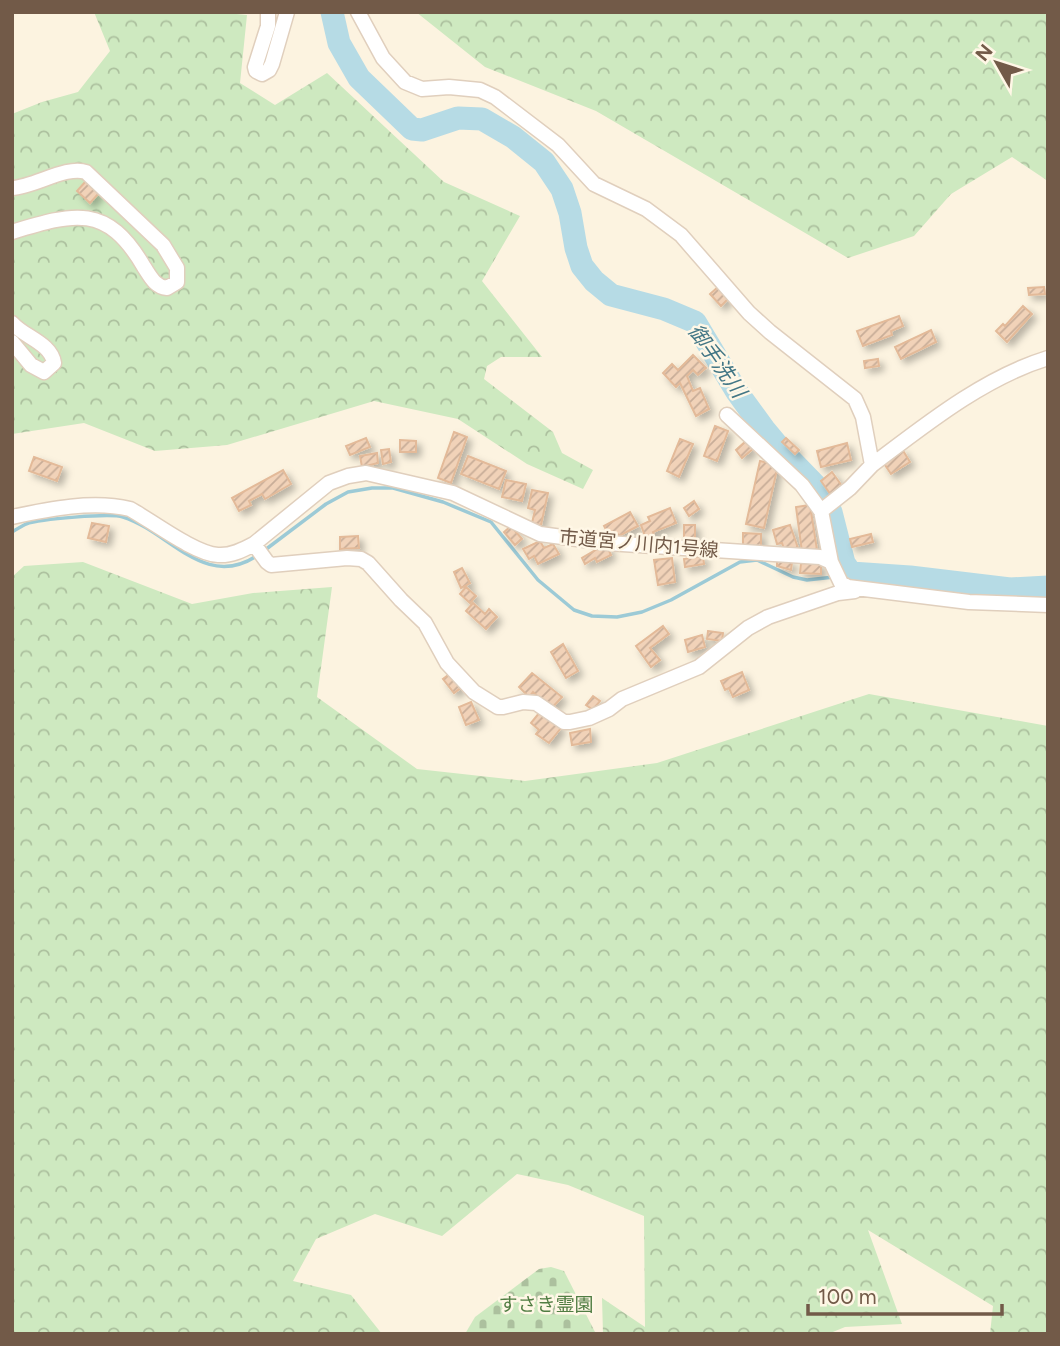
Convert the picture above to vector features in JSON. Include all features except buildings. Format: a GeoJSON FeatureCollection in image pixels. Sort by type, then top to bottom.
{"type":"FeatureCollection","features":[{"type":"Feature","properties":{"kind":"street"},"geometry":{"type":"LineString","coordinates":[[268,12],[270,19],[255,67],[256,71],[262,74],[269,70],[272,64],[287,12]]}},
{"type":"Feature","properties":{"kind":"street"},"geometry":{"type":"LineString","coordinates":[[358,12],[383,58],[405,82],[422,89],[449,87],[480,90],[495,97],[558,145],[594,184],[646,209],[681,235],[749,313],[780,341],[855,399],[863,417],[872,465]]}},
{"type":"Feature","properties":{"kind":"street"},"geometry":{"type":"LineString","coordinates":[[12,188],[73,170],[86,172],[163,245],[177,268],[177,282],[167,288],[155,283],[121,235],[112,227],[86,216],[12,232]]}},
{"type":"Feature","properties":{"kind":"street"},"geometry":{"type":"LineString","coordinates":[[12,323],[50,352],[54,363],[44,372],[37,370],[12,342]]}},
{"type":"Feature","properties":{"kind":"street"},"geometry":{"type":"LineString","coordinates":[[825,507],[872,465],[952,406],[1017,370],[1048,358]]}},
{"type":"Feature","properties":{"kind":"street"},"geometry":{"type":"LineString","coordinates":[[727,415],[825,507],[835,570]]}},
{"type":"Feature","properties":{"kind":"street","name":"市道宮ノ川内1号線"},"geometry":{"type":"LineString","coordinates":[[12,517],[67,509],[117,506],[130,509],[194,548],[210,554],[232,554],[258,550],[329,483],[366,473],[453,493],[540,534],[607,543],[820,557],[848,587],[969,602],[1048,605]]}},
{"type":"Feature","properties":{"kind":"street"},"geometry":{"type":"LineString","coordinates":[[258,550],[271,565],[279,566],[334,558],[361,559],[369,563],[425,623],[447,663],[474,692],[503,708],[523,702],[536,703],[564,722],[589,718],[609,709],[622,699],[699,667],[748,628],[768,617],[843,592],[881,590]]}},
{"type":"Feature","properties":{"kind":"green space"},"geometry":{"type":"Polygon","coordinates":[[[94,12],[216,12],[247,15],[240,83],[275,105],[327,73],[444,182],[520,216],[482,281],[542,357],[501,357],[487,366],[484,379],[553,432],[562,453],[593,470],[583,489],[527,464],[458,419],[374,401],[227,445],[155,451],[84,423],[12,434],[12,114],[78,92],[110,51],[94,12]]]}},
{"type":"Feature","properties":{"kind":"green space"},"geometry":{"type":"Polygon","coordinates":[[[416,12],[1048,12],[1048,181],[1012,157],[951,194],[914,236],[848,258],[596,111],[485,67],[416,12]]]}},
{"type":"Feature","properties":{"kind":"green space"},"geometry":{"type":"Polygon","coordinates":[[[83,562],[192,604],[253,593],[332,587],[317,697],[417,769],[525,781],[657,763],[869,694],[1048,726],[1048,1334],[990,1334],[993,1306],[868,1230],[902,1324],[845,1327],[828,1334],[603,1334],[602,1298],[645,1327],[644,1216],[568,1185],[517,1174],[442,1236],[375,1214],[316,1239],[293,1281],[351,1295],[382,1334],[12,1334],[12,577],[24,566],[83,562]]]}},
{"type":"Feature","properties":{"kind":"green space","name":"すさき霊園"},"geometry":{"type":"Polygon","coordinates":[[[551,1267],[564,1271],[596,1334],[465,1334],[475,1317],[539,1269],[551,1267]]]}},
{"type":"Feature","properties":{"kind":"waterway","name":"御手洗川"},"geometry":{"type":"LineString","coordinates":[[332,12],[339,43],[359,78],[412,129],[422,130],[458,118],[482,119],[513,137],[544,162],[562,189],[582,266],[594,281],[611,295],[664,309],[695,322],[737,392],[764,429],[815,485],[831,512],[844,563],[851,573],[1010,589],[1048,587]]}},
{"type":"Feature","properties":{"kind":"waterway"},"geometry":{"type":"LineString","coordinates":[[265,550],[326,504],[348,492],[393,488],[443,502],[491,522],[538,580],[574,610],[592,616],[617,617],[642,612],[671,600],[740,562],[757,560],[793,577],[807,580],[834,577]]}},
{"type":"Feature","properties":{"kind":"waterway"},"geometry":{"type":"LineString","coordinates":[[12,532],[26,524],[45,520],[116,516],[140,524],[204,563],[221,566],[239,564],[258,555]]}},
{"type":"Feature","properties":{"kind":"waterway"},"geometry":{"type":"LineString","coordinates":[[841,575],[851,573]]}}]}
